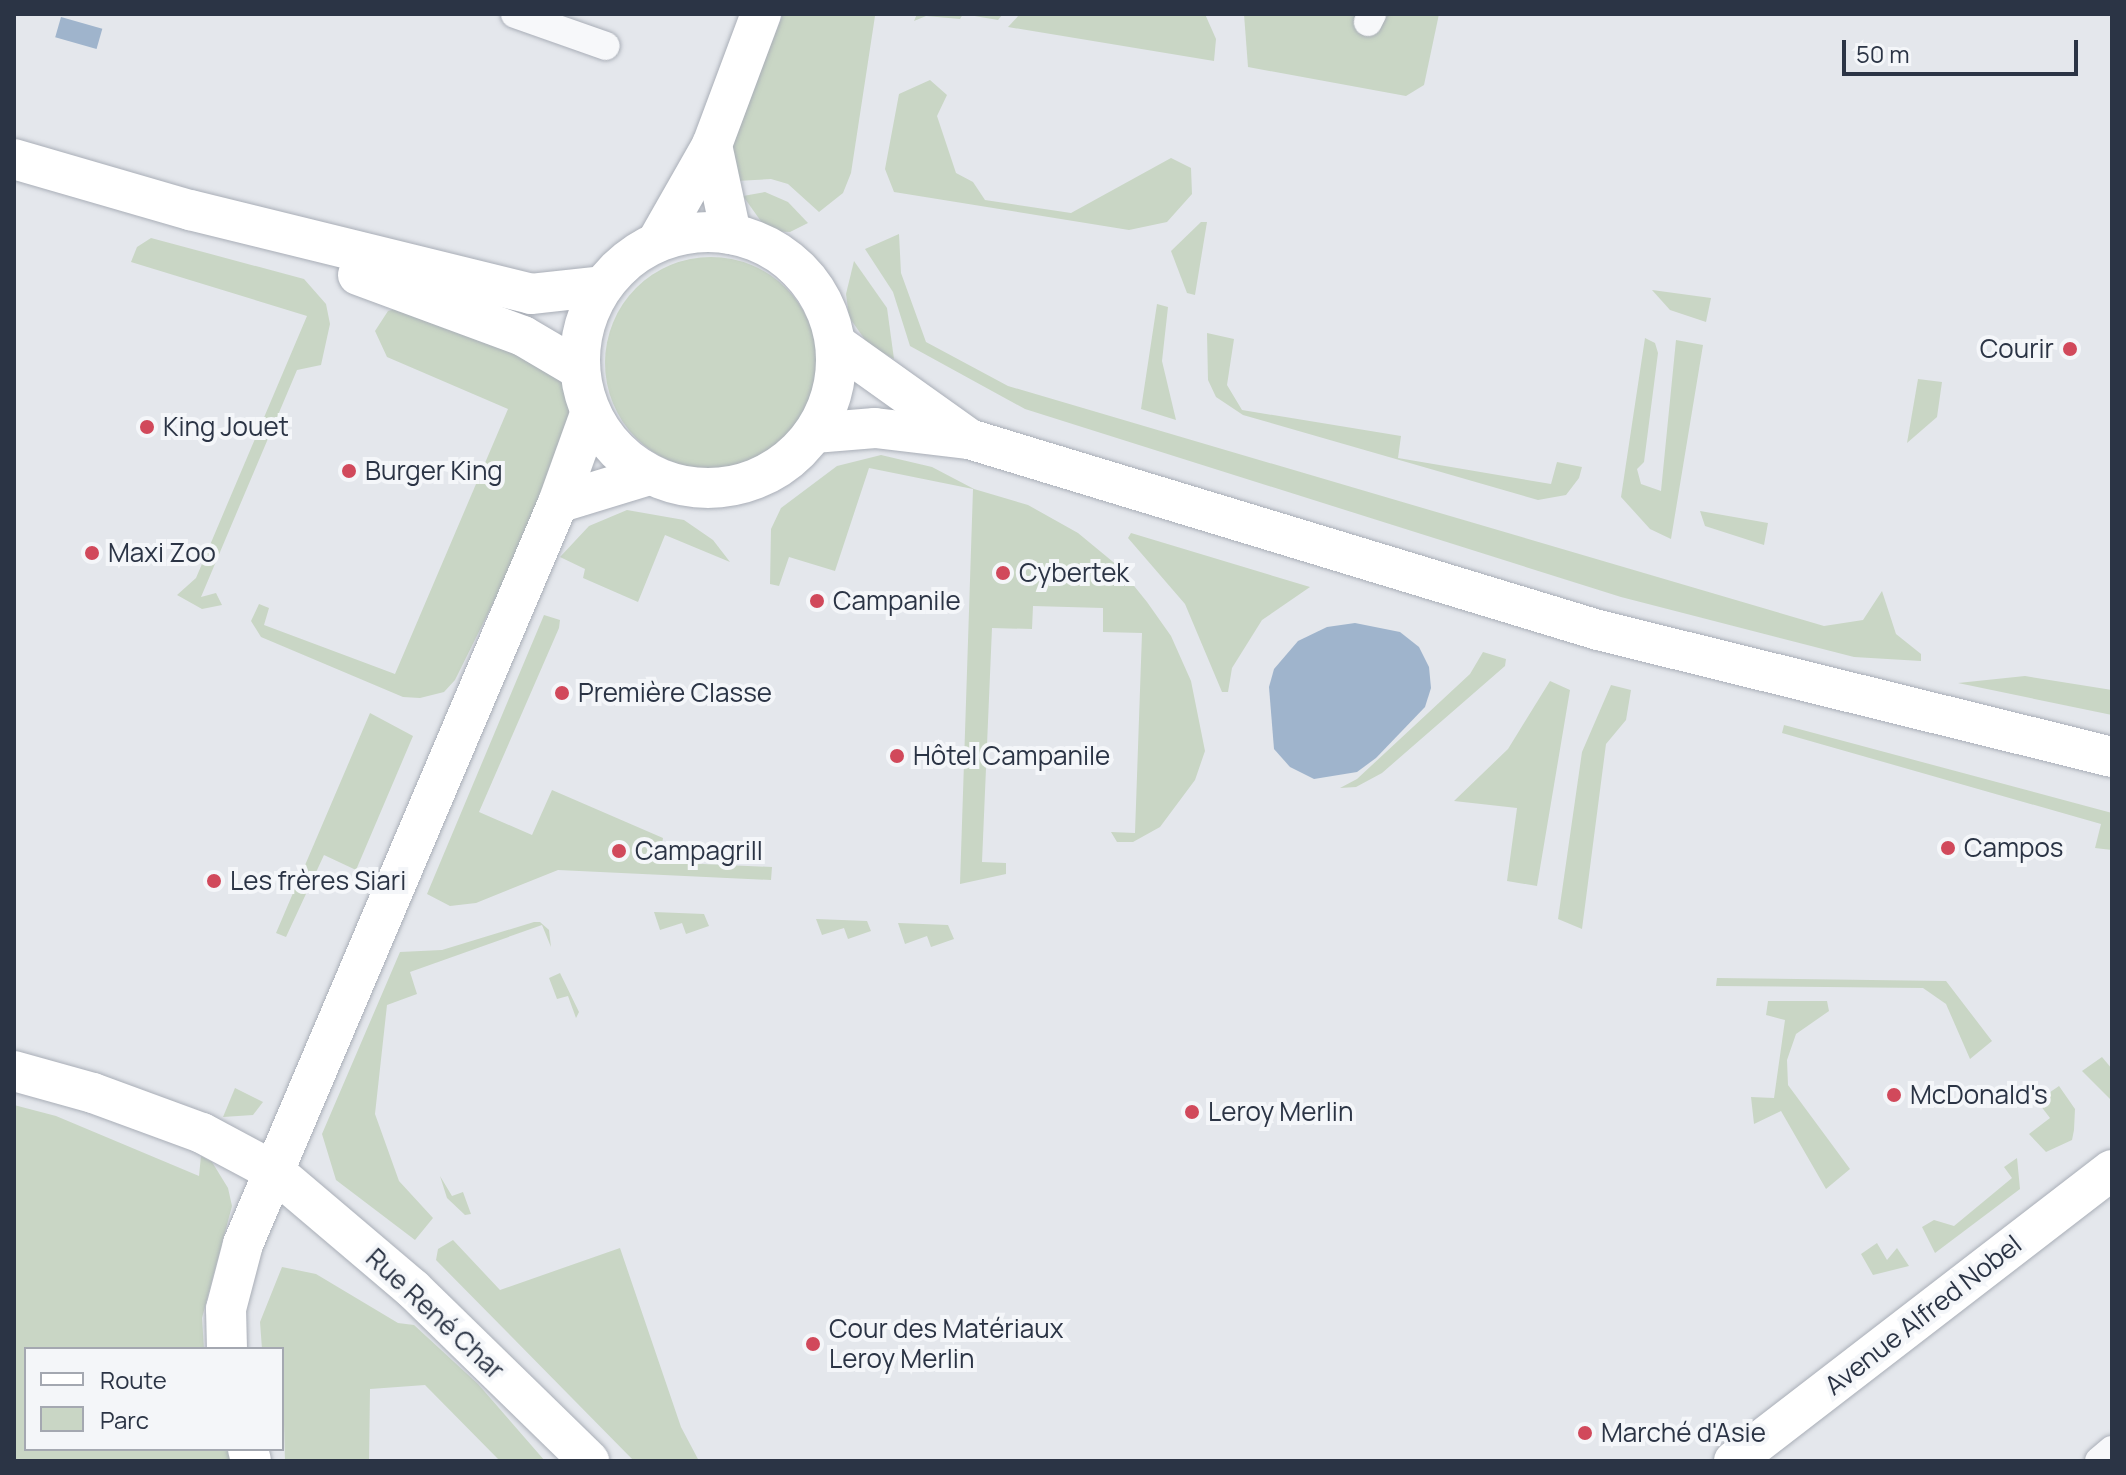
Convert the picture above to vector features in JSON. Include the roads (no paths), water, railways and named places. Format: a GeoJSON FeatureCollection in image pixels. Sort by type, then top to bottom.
{"type":"FeatureCollection","features":[{"type":"Feature","properties":{"kind":"main road"},"geometry":{"type":"LineString","coordinates":[[657,242],[712,145],[761,14]]}},
{"type":"Feature","properties":{"kind":"main road"},"geometry":{"type":"LineString","coordinates":[[712,145],[731,234]]}},
{"type":"Feature","properties":{"kind":"main road"},"geometry":{"type":"LineString","coordinates":[[14,159],[206,214],[531,294],[603,286]]}},
{"type":"Feature","properties":{"kind":"main road"},"geometry":{"type":"LineString","coordinates":[[206,214],[523,336],[579,369]]}},
{"type":"Feature","properties":{"kind":"main road"},"geometry":{"type":"LineString","coordinates":[[694,233],[731,234],[782,255],[806,276],[823,302],[836,344],[836,375],[814,433],[770,472],[726,488],[686,487],[649,475],[614,449],[590,414],[579,369],[584,326],[603,286],[626,261],[657,242],[694,233]]}},
{"type":"Feature","properties":{"kind":"main road"},"geometry":{"type":"LineString","coordinates":[[836,344],[969,439]]}},
{"type":"Feature","properties":{"kind":"main road"},"geometry":{"type":"LineString","coordinates":[[227,1347],[226,1309],[239,1259],[558,503],[590,414]]}},
{"type":"Feature","properties":{"kind":"main road"},"geometry":{"type":"LineString","coordinates":[[814,433],[875,428],[969,439],[1598,630],[2112,757]]}},
{"type":"Feature","properties":{"kind":"main road"},"geometry":{"type":"LineString","coordinates":[[558,503],[649,475]]}},
{"type":"Feature","properties":{"kind":"main road","name":"Rue René Char"},"geometry":{"type":"LineString","coordinates":[[14,1071],[93,1093],[202,1133],[275,1172],[413,1289],[589,1461]]}},
{"type":"Feature","properties":{"kind":"main road","name":"Avenue Alfred Nobel"},"geometry":{"type":"LineString","coordinates":[[1734,1461],[2112,1170]]}},
{"type":"Feature","properties":{"kind":"street"},"geometry":{"type":"LineString","coordinates":[[518,14],[606,46]]}},
{"type":"Feature","properties":{"kind":"street"},"geometry":{"type":"LineString","coordinates":[[2099,1461],[2112,1450]]}},
{"type":"Feature","properties":{"kind":"water"},"geometry":{"type":"Polygon","coordinates":[[[61,17],[102,29],[97,49],[55,37],[61,17]]]}},
{"type":"Feature","properties":{"kind":"water"},"geometry":{"type":"Polygon","coordinates":[[[1355,623],[1400,632],[1419,647],[1429,667],[1431,688],[1425,707],[1376,758],[1357,772],[1314,779],[1290,767],[1274,749],[1269,687],[1274,669],[1298,641],[1327,627],[1355,623]]]}},
{"type":"Feature","properties":{"kind":"place","name":"Courir"},"geometry":{"type":"Point","coordinates":[2070,349]}},
{"type":"Feature","properties":{"kind":"place","name":"King Jouet"},"geometry":{"type":"Point","coordinates":[147,427]}},
{"type":"Feature","properties":{"kind":"place","name":"Burger King"},"geometry":{"type":"Point","coordinates":[349,471]}},
{"type":"Feature","properties":{"kind":"place","name":"Maxi Zoo"},"geometry":{"type":"Point","coordinates":[92,553]}},
{"type":"Feature","properties":{"kind":"place","name":"Cybertek"},"geometry":{"type":"Point","coordinates":[1003,573]}},
{"type":"Feature","properties":{"kind":"place","name":"Campanile"},"geometry":{"type":"Point","coordinates":[817,601]}},
{"type":"Feature","properties":{"kind":"place","name":"Première Classe"},"geometry":{"type":"Point","coordinates":[562,693]}},
{"type":"Feature","properties":{"kind":"place","name":"Hôtel Campanile"},"geometry":{"type":"Point","coordinates":[897,756]}},
{"type":"Feature","properties":{"kind":"place","name":"Campos"},"geometry":{"type":"Point","coordinates":[1948,848]}},
{"type":"Feature","properties":{"kind":"place","name":"Campagrill"},"geometry":{"type":"Point","coordinates":[619,851]}},
{"type":"Feature","properties":{"kind":"place","name":"Les frères Siari"},"geometry":{"type":"Point","coordinates":[214,881]}},
{"type":"Feature","properties":{"kind":"place","name":"McDonald's"},"geometry":{"type":"Point","coordinates":[1894,1095]}},
{"type":"Feature","properties":{"kind":"place","name":"Leroy Merlin"},"geometry":{"type":"Point","coordinates":[1192,1112]}},
{"type":"Feature","properties":{"kind":"place","name":"Cour des Matériaux Leroy Merlin"},"geometry":{"type":"Point","coordinates":[813,1344]}},
{"type":"Feature","properties":{"kind":"place","name":"Marché d'Asie"},"geometry":{"type":"Point","coordinates":[1585,1433]}}]}
